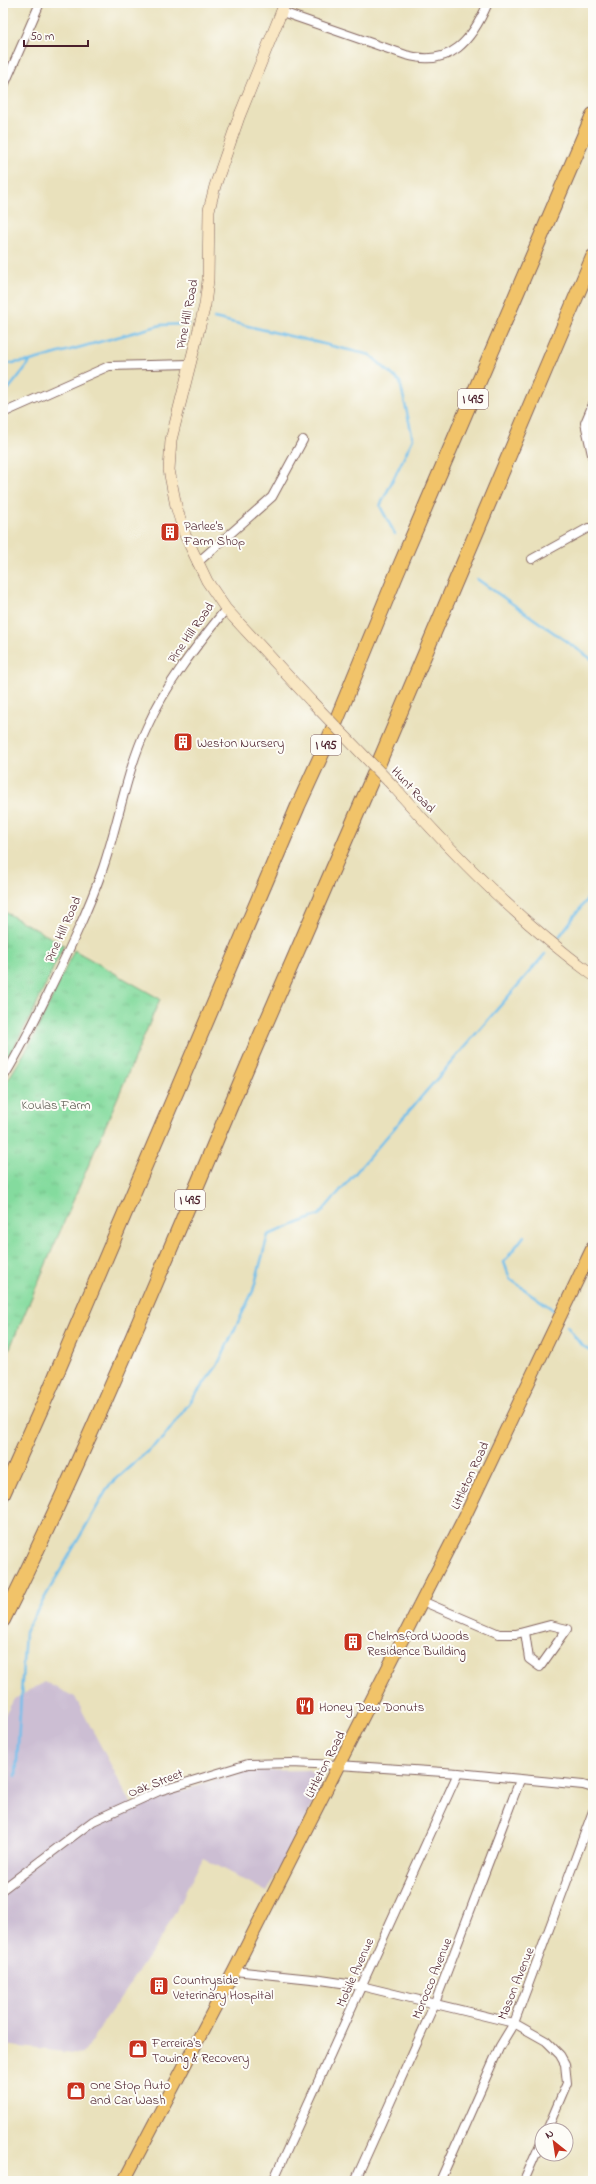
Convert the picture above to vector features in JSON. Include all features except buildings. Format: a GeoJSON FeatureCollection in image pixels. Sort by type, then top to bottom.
{"type":"FeatureCollection","features":[{"type":"Feature","properties":{"kind":"highway","name":"I 495"},"geometry":{"type":"LineString","coordinates":[[3,1494],[298,806],[330,736],[397,573],[593,115]]}},
{"type":"Feature","properties":{"kind":"highway","name":"I 495"},"geometry":{"type":"LineString","coordinates":[[3,1620],[41,1543],[86,1443],[296,951],[372,779],[500,473],[593,257]]}},
{"type":"Feature","properties":{"kind":"main road","name":"Littleton Road"},"geometry":{"type":"LineString","coordinates":[[124,2181],[234,1971],[466,1514],[593,1247]]}},
{"type":"Feature","properties":{"kind":"street"},"geometry":{"type":"LineString","coordinates":[[3,88],[40,3]]}},
{"type":"Feature","properties":{"kind":"street"},"geometry":{"type":"LineString","coordinates":[[283,7],[406,55],[426,58],[446,54],[463,44],[478,25],[488,3]]}},
{"type":"Feature","properties":{"kind":"street","name":"Pine Hill Road"},"geometry":{"type":"LineString","coordinates":[[3,1078],[35,1020],[88,907],[117,824],[129,773],[147,726],[175,677],[226,610],[197,563],[179,516],[169,465],[171,440],[207,292],[209,216],[215,186],[239,117],[283,7]]}},
{"type":"Feature","properties":{"kind":"street"},"geometry":{"type":"LineString","coordinates":[[3,413],[109,366],[190,364]]}},
{"type":"Feature","properties":{"kind":"street"},"geometry":{"type":"LineString","coordinates":[[593,404],[585,423],[593,460]]}},
{"type":"Feature","properties":{"kind":"street"},"geometry":{"type":"LineString","coordinates":[[197,563],[272,497],[303,440]]}},
{"type":"Feature","properties":{"kind":"street"},"geometry":{"type":"LineString","coordinates":[[532,559],[588,528],[593,529]]}},
{"type":"Feature","properties":{"kind":"street","name":"Hunt Road"},"geometry":{"type":"LineString","coordinates":[[226,610],[464,863],[510,908],[547,941],[593,974]]}},
{"type":"Feature","properties":{"kind":"street"},"geometry":{"type":"LineString","coordinates":[[422,1601],[499,1634],[525,1632],[550,1625],[567,1629],[540,1667],[529,1659],[525,1632]]}},
{"type":"Feature","properties":{"kind":"street","name":"Oak Street"},"geometry":{"type":"LineString","coordinates":[[3,1889],[93,1821],[159,1791],[248,1764],[291,1763],[339,1765]]}},
{"type":"Feature","properties":{"kind":"street"},"geometry":{"type":"LineString","coordinates":[[339,1765],[458,1773],[584,1785],[593,1788]]}},
{"type":"Feature","properties":{"kind":"street","name":"Mobile Avenue"},"geometry":{"type":"LineString","coordinates":[[273,2181],[458,1773]]}},
{"type":"Feature","properties":{"kind":"street","name":"Morocco Avenue"},"geometry":{"type":"LineString","coordinates":[[355,2181],[435,2003],[520,1780]]}},
{"type":"Feature","properties":{"kind":"street","name":"Mason Avenue"},"geometry":{"type":"LineString","coordinates":[[440,2181],[500,2046],[514,2023],[593,1811]]}},
{"type":"Feature","properties":{"kind":"street"},"geometry":{"type":"LineString","coordinates":[[234,1971],[321,1980],[361,1986],[514,2023],[546,2041],[560,2055],[565,2064],[566,2083],[550,2122]]}},
{"type":"Feature","properties":{"kind":"street"},"geometry":{"type":"LineString","coordinates":[[524,2181],[534,2158]]}},
{"type":"Feature","properties":{"kind":"shaded area"},"geometry":{"type":"Polygon","coordinates":[[[45,1682],[75,1697],[133,1807],[204,1783],[248,1771],[307,1770],[316,1775],[320,1782],[319,1793],[267,1892],[203,1858],[163,1935],[82,2054],[3,2045],[3,1719],[14,1699],[45,1682]]]}},
{"type":"Feature","properties":{"kind":"green space","name":"Koulas Farm"},"geometry":{"type":"Polygon","coordinates":[[[3,911],[64,945],[33,1012],[3,1067],[3,911]]]}},
{"type":"Feature","properties":{"kind":"green space","name":"Koulas Farm"},"geometry":{"type":"Polygon","coordinates":[[[74,950],[160,999],[3,1364],[3,1088],[34,1037],[74,950]]]}},
{"type":"Feature","properties":{"kind":"waterway"},"geometry":{"type":"LineString","coordinates":[[214,318],[370,355],[400,382],[413,439],[380,506],[395,534]]}},
{"type":"Feature","properties":{"kind":"waterway"},"geometry":{"type":"LineString","coordinates":[[3,364],[30,361],[161,325],[188,324]]}},
{"type":"Feature","properties":{"kind":"waterway"},"geometry":{"type":"LineString","coordinates":[[3,396],[30,362]]}},
{"type":"Feature","properties":{"kind":"waterway"},"geometry":{"type":"LineString","coordinates":[[477,579],[593,660]]}},
{"type":"Feature","properties":{"kind":"waterway"},"geometry":{"type":"LineString","coordinates":[[559,937],[593,891]]}},
{"type":"Feature","properties":{"kind":"waterway"},"geometry":{"type":"LineString","coordinates":[[16,1776],[25,1632],[110,1484],[164,1437],[217,1366],[253,1291],[268,1235],[319,1215],[545,954]]}},
{"type":"Feature","properties":{"kind":"waterway"},"geometry":{"type":"LineString","coordinates":[[524,1236],[504,1262],[510,1279],[555,1311]]}},
{"type":"Feature","properties":{"kind":"waterway"},"geometry":{"type":"LineString","coordinates":[[567,1326],[581,1345],[593,1352]]}},
{"type":"Feature","properties":{"kind":"place","name":"Parlee's Farm Shop"},"geometry":{"type":"Point","coordinates":[170,532]}},
{"type":"Feature","properties":{"kind":"place","name":"Weston Nursery"},"geometry":{"type":"Point","coordinates":[183,742]}},
{"type":"Feature","properties":{"kind":"place","name":"Chelmsford Woods Residence Building"},"geometry":{"type":"Point","coordinates":[353,1642]}},
{"type":"Feature","properties":{"kind":"place","name":"Honey Dew Donuts"},"geometry":{"type":"Point","coordinates":[305,1706]}},
{"type":"Feature","properties":{"kind":"place","name":"Countryside Veterinary Hospital"},"geometry":{"type":"Point","coordinates":[159,1986]}},
{"type":"Feature","properties":{"kind":"place","name":"Ferreira's Towing & Recovery"},"geometry":{"type":"Point","coordinates":[138,2049]}},
{"type":"Feature","properties":{"kind":"place","name":"One Stop Auto and Car Wash"},"geometry":{"type":"Point","coordinates":[76,2091]}}]}
